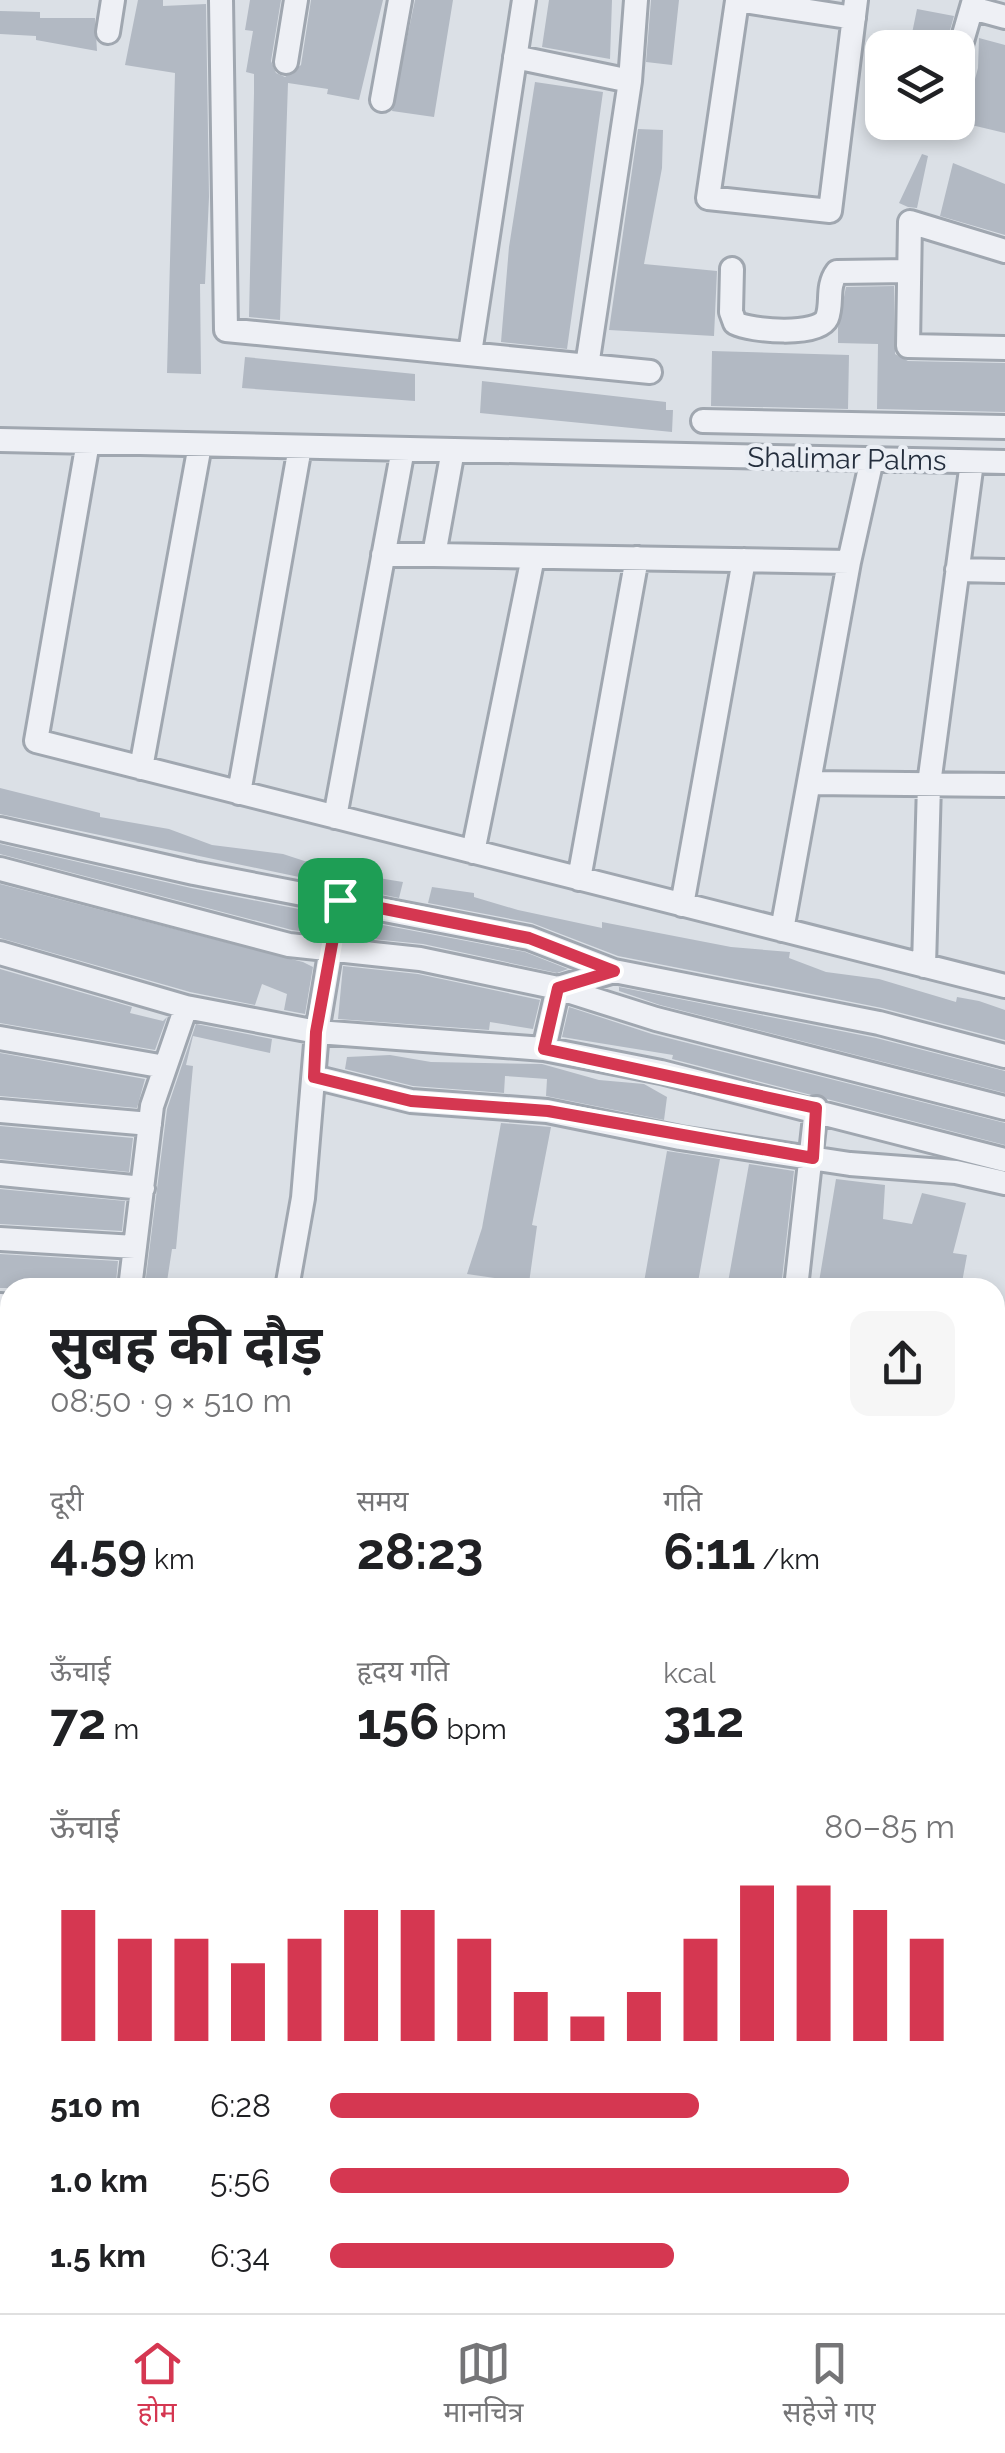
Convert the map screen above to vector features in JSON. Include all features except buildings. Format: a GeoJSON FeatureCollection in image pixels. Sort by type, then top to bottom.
{"type":"FeatureCollection","features":[{"type":"Feature","properties":{"kind":"street"},"geometry":{"type":"LineString","coordinates":[[108,32],[113,0]]}},
{"type":"Feature","properties":{"kind":"street"},"geometry":{"type":"LineString","coordinates":[[221,0],[226,330],[650,372]]}},
{"type":"Feature","properties":{"kind":"street"},"geometry":{"type":"LineString","coordinates":[[286,62],[296,0]]}},
{"type":"Feature","properties":{"kind":"street"},"geometry":{"type":"LineString","coordinates":[[382,100],[400,0]]}},
{"type":"Feature","properties":{"kind":"street"},"geometry":{"type":"LineString","coordinates":[[470,353],[524,0]]}},
{"type":"Feature","properties":{"kind":"street"},"geometry":{"type":"LineString","coordinates":[[588,366],[630,81],[636,0]]}},
{"type":"Feature","properties":{"kind":"street"},"geometry":{"type":"LineString","coordinates":[[738,0],[855,9],[830,211],[708,198],[738,0]]}},
{"type":"Feature","properties":{"kind":"street"},"geometry":{"type":"LineString","coordinates":[[965,30],[973,4],[1005,17]]}},
{"type":"Feature","properties":{"kind":"street"},"geometry":{"type":"LineString","coordinates":[[515,57],[630,81]]}},
{"type":"Feature","properties":{"kind":"street"},"geometry":{"type":"LineString","coordinates":[[1005,251],[910,222],[908,346],[1005,348]]}},
{"type":"Feature","properties":{"kind":"street"},"geometry":{"type":"LineString","coordinates":[[732,269],[731,312],[735,324],[746,329],[807,330],[819,327],[827,317],[830,281],[837,272],[909,271]]}},
{"type":"Feature","properties":{"kind":"street"},"geometry":{"type":"LineString","coordinates":[[703,421],[1005,426]]}},
{"type":"Feature","properties":{"kind":"street","name":"Shalimar Palms"},"geometry":{"type":"LineString","coordinates":[[0,440],[1005,462]]}},
{"type":"Feature","properties":{"kind":"street"},"geometry":{"type":"LineString","coordinates":[[88,442],[36,741],[1005,986]]}},
{"type":"Feature","properties":{"kind":"street"},"geometry":{"type":"LineString","coordinates":[[141,768],[200,444]]}},
{"type":"Feature","properties":{"kind":"street"},"geometry":{"type":"LineString","coordinates":[[239,793],[300,447]]}},
{"type":"Feature","properties":{"kind":"street"},"geometry":{"type":"LineString","coordinates":[[334,817],[403,449]]}},
{"type":"Feature","properties":{"kind":"street"},"geometry":{"type":"LineString","coordinates":[[434,555],[453,450]]}},
{"type":"Feature","properties":{"kind":"street"},"geometry":{"type":"LineString","coordinates":[[782,930],[849,562],[872,460]]}},
{"type":"Feature","properties":{"kind":"street"},"geometry":{"type":"LineString","coordinates":[[924,966],[928,784],[972,462]]}},
{"type":"Feature","properties":{"kind":"street"},"geometry":{"type":"LineString","coordinates":[[383,555],[849,562]]}},
{"type":"Feature","properties":{"kind":"street"},"geometry":{"type":"LineString","coordinates":[[473,852],[532,556]]}},
{"type":"Feature","properties":{"kind":"street"},"geometry":{"type":"LineString","coordinates":[[579,879],[637,558]]}},
{"type":"Feature","properties":{"kind":"street"},"geometry":{"type":"LineString","coordinates":[[682,905],[744,560]]}},
{"type":"Feature","properties":{"kind":"street"},"geometry":{"type":"LineString","coordinates":[[958,570],[1005,571]]}},
{"type":"Feature","properties":{"kind":"street"},"geometry":{"type":"LineString","coordinates":[[809,782],[1005,785]]}},
{"type":"Feature","properties":{"kind":"street"},"geometry":{"type":"LineString","coordinates":[[0,830],[529,938],[614,971],[879,1022],[1005,1056]]}},
{"type":"Feature","properties":{"kind":"street"},"geometry":{"type":"LineString","coordinates":[[0,868],[289,946],[420,959],[558,988],[656,1020],[1005,1108]]}},
{"type":"Feature","properties":{"kind":"street"},"geometry":{"type":"LineString","coordinates":[[289,1278],[303,1198],[316,1032],[340,900]]}},
{"type":"Feature","properties":{"kind":"street"},"geometry":{"type":"LineString","coordinates":[[0,953],[186,1008],[316,1032],[544,1049],[816,1108],[1005,1160]]}},
{"type":"Feature","properties":{"kind":"street"},"geometry":{"type":"LineString","coordinates":[[558,988],[614,971]]}},
{"type":"Feature","properties":{"kind":"street"},"geometry":{"type":"LineString","coordinates":[[544,1049],[558,988]]}},
{"type":"Feature","properties":{"kind":"street"},"geometry":{"type":"LineString","coordinates":[[131,1278],[150,1124],[164,1067],[186,1008]]}},
{"type":"Feature","properties":{"kind":"street"},"geometry":{"type":"LineString","coordinates":[[0,1038],[164,1067]]}},
{"type":"Feature","properties":{"kind":"street"},"geometry":{"type":"LineString","coordinates":[[314,1077],[411,1101],[548,1111],[813,1158],[956,1172],[1005,1184]]}},
{"type":"Feature","properties":{"kind":"street"},"geometry":{"type":"LineString","coordinates":[[797,1278],[816,1108]]}},
{"type":"Feature","properties":{"kind":"street"},"geometry":{"type":"LineString","coordinates":[[0,1111],[150,1124]]}},
{"type":"Feature","properties":{"kind":"street"},"geometry":{"type":"LineString","coordinates":[[0,1174],[143,1188]]}},
{"type":"Feature","properties":{"kind":"street"},"geometry":{"type":"LineString","coordinates":[[0,1239],[134,1247]]}},
{"type":"Feature","properties":{"kind":"route"},"geometry":{"type":"LineString","coordinates":[[340,900],[529,938],[614,971],[558,988],[544,1049],[816,1108],[813,1158],[680,1138],[548,1111],[411,1101],[314,1077],[316,1032],[340,900]]}}]}
